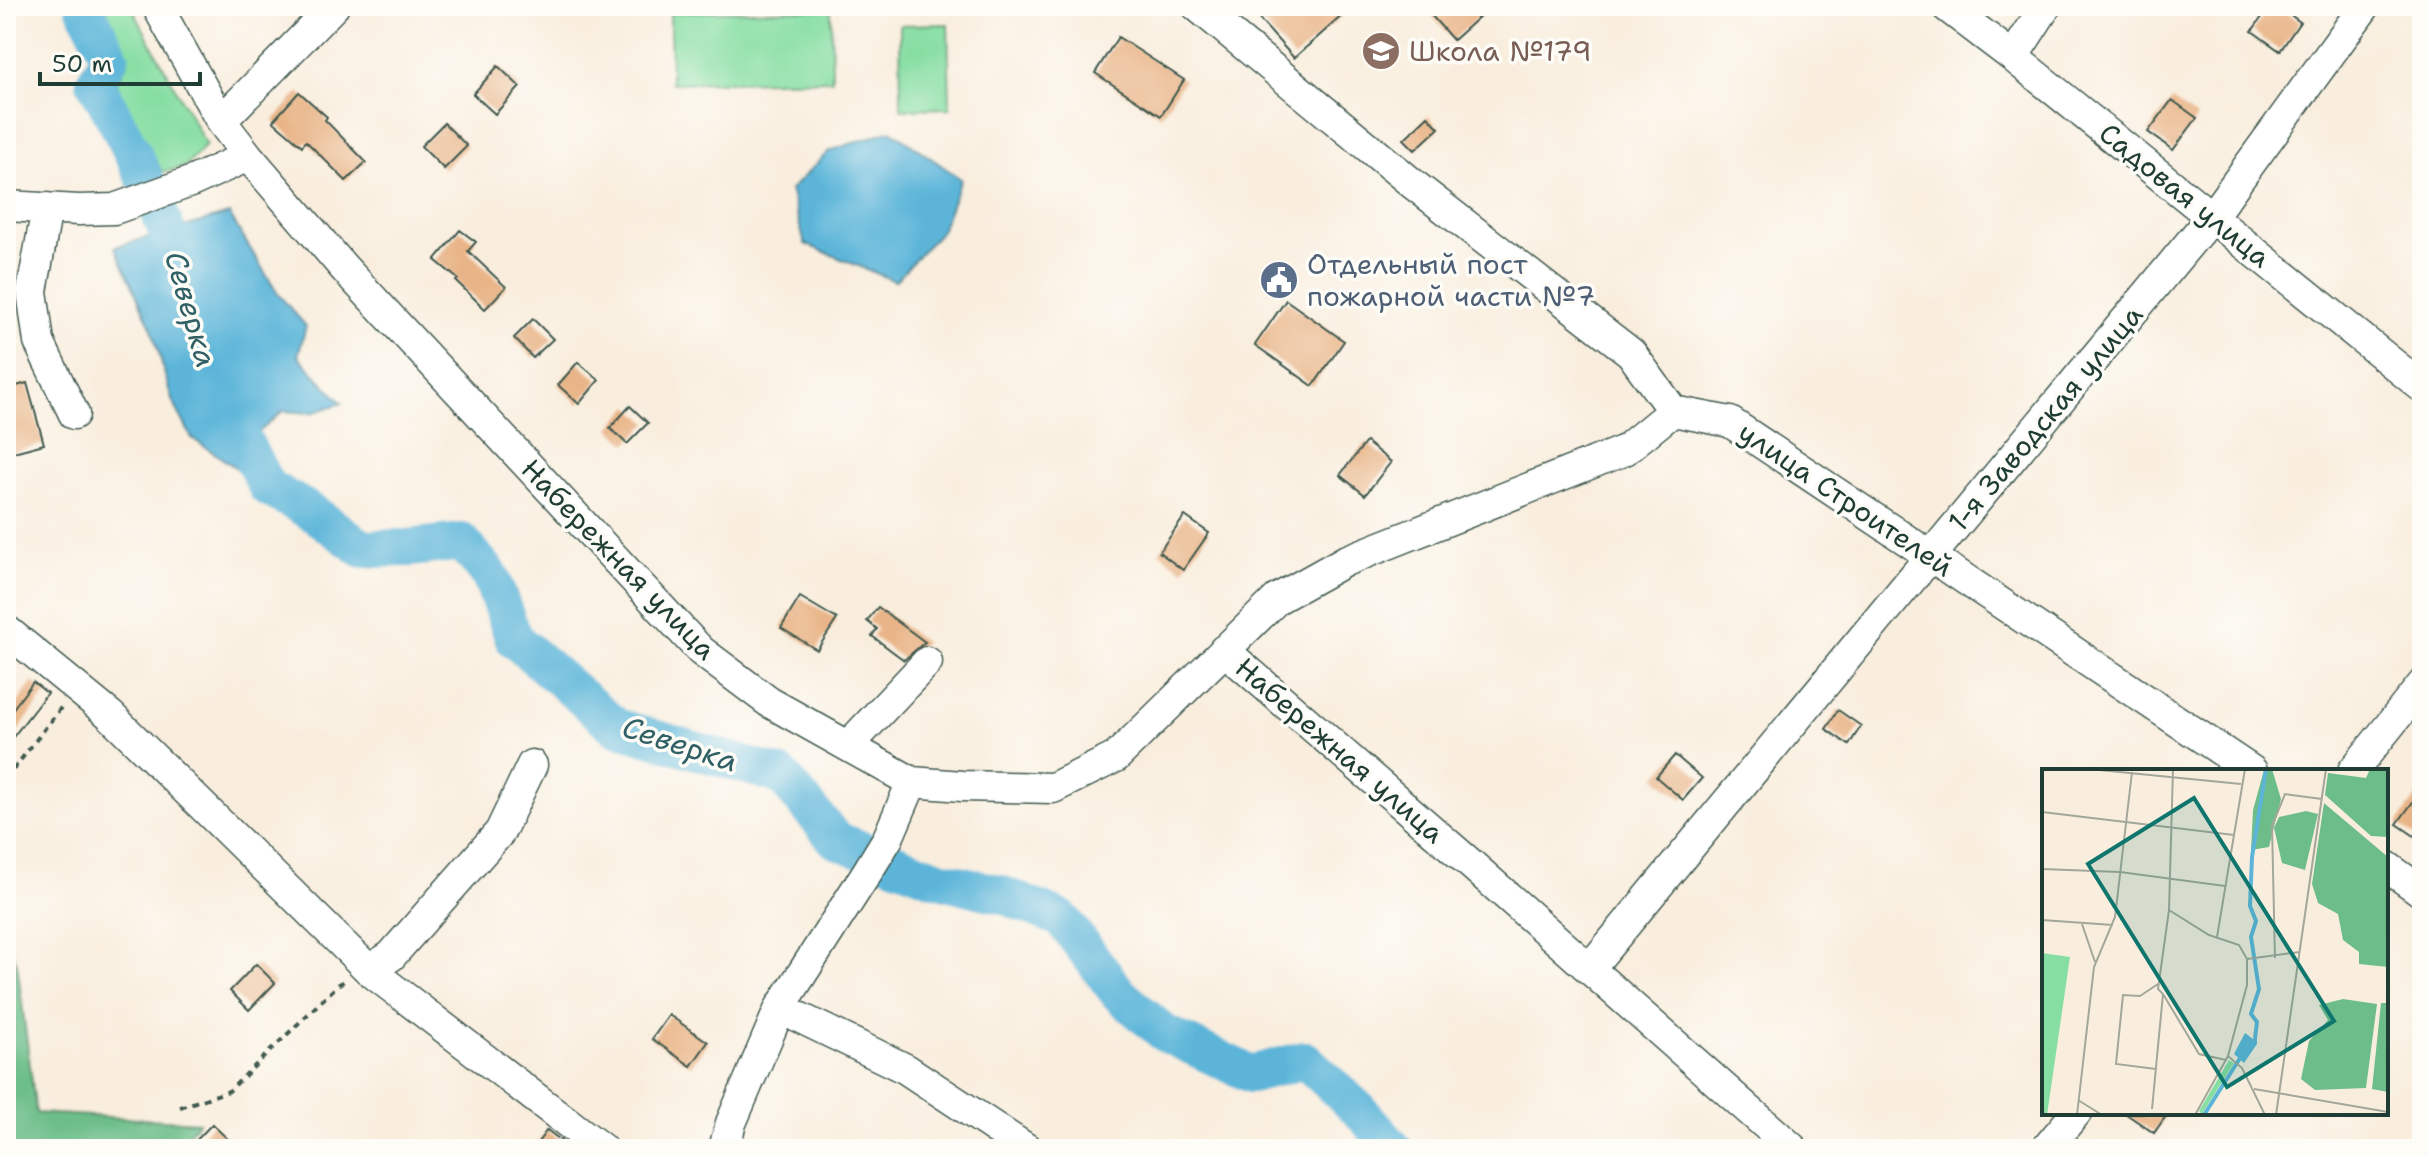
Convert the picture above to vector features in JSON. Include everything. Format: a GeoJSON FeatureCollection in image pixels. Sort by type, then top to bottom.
{"type":"FeatureCollection","features":[{"type":"Feature","properties":{"kind":"street","name":"Набережная улица"},"geometry":{"type":"LineString","coordinates":[[157,6],[221,121],[344,268],[701,651],[769,702],[912,782],[1053,788],[1116,757],[1224,650],[1793,1149]]}},
{"type":"Feature","properties":{"kind":"street"},"geometry":{"type":"LineString","coordinates":[[221,121],[334,6]]}},
{"type":"Feature","properties":{"kind":"street"},"geometry":{"type":"LineString","coordinates":[[1197,6],[1413,184],[1631,353],[1673,411],[1625,450],[1345,561],[1277,599],[1224,650]]}},
{"type":"Feature","properties":{"kind":"street","name":"Садовая улица"},"geometry":{"type":"LineString","coordinates":[[1946,6],[2422,387]]}},
{"type":"Feature","properties":{"kind":"street"},"geometry":{"type":"LineString","coordinates":[[2013,57],[2046,6]]}},
{"type":"Feature","properties":{"kind":"street","name":"1-я Заводская улица"},"geometry":{"type":"LineString","coordinates":[[1589,969],[2212,216],[2365,6]]}},
{"type":"Feature","properties":{"kind":"street"},"geometry":{"type":"LineString","coordinates":[[6,206],[114,209],[193,181],[248,156]]}},
{"type":"Feature","properties":{"kind":"street"},"geometry":{"type":"LineString","coordinates":[[47,208],[32,291],[39,342],[74,414]]}},
{"type":"Feature","properties":{"kind":"street","name":"улица Строителей"},"geometry":{"type":"LineString","coordinates":[[1673,411],[1730,422],[2249,769]]}},
{"type":"Feature","properties":{"kind":"street"},"geometry":{"type":"LineString","coordinates":[[6,630],[110,715],[369,970],[602,1149]]}},
{"type":"Feature","properties":{"kind":"street"},"geometry":{"type":"LineString","coordinates":[[848,746],[927,662]]}},
{"type":"Feature","properties":{"kind":"street"},"geometry":{"type":"LineString","coordinates":[[2355,769],[2422,685]]}},
{"type":"Feature","properties":{"kind":"street"},"geometry":{"type":"LineString","coordinates":[[369,970],[391,956],[500,832],[532,765]]}},
{"type":"Feature","properties":{"kind":"street"},"geometry":{"type":"LineString","coordinates":[[724,1149],[731,1123],[780,1008],[888,838],[912,782]]}},
{"type":"Feature","properties":{"kind":"street"},"geometry":{"type":"LineString","coordinates":[[2388,867],[2422,892]]}},
{"type":"Feature","properties":{"kind":"street"},"geometry":{"type":"LineString","coordinates":[[780,1008],[906,1069],[1027,1149]]}},
{"type":"Feature","properties":{"kind":"street"},"geometry":{"type":"LineString","coordinates":[[2046,1149],[2074,1115]]}},
{"type":"Feature","properties":{"kind":"path"},"geometry":{"type":"LineString","coordinates":[[6,779],[76,687]]}},
{"type":"Feature","properties":{"kind":"path"},"geometry":{"type":"LineString","coordinates":[[180,1107],[229,1091],[339,984],[369,970]]}},
{"type":"Feature","properties":{"kind":"green space"},"geometry":{"type":"Polygon","coordinates":[[[105,6],[131,6],[206,145],[185,167],[162,172],[116,85],[128,61],[105,6]]]}},
{"type":"Feature","properties":{"kind":"green space"},"geometry":{"type":"Polygon","coordinates":[[[831,9],[832,80],[671,83],[670,13],[831,9]]]}},
{"type":"Feature","properties":{"kind":"green space"},"geometry":{"type":"Polygon","coordinates":[[[948,24],[950,108],[901,109],[900,25],[948,24]]]}},
{"type":"Feature","properties":{"kind":"green space"},"geometry":{"type":"Polygon","coordinates":[[[6,942],[17,963],[36,1113],[199,1122],[175,1149],[6,1149],[6,942]]]}},
{"type":"Feature","properties":{"kind":"water"},"geometry":{"type":"Polygon","coordinates":[[[891,130],[961,179],[941,231],[895,281],[805,244],[790,190],[829,151],[891,130]]]}},
{"type":"Feature","properties":{"kind":"water"},"geometry":{"type":"Polygon","coordinates":[[[229,214],[278,294],[306,326],[298,356],[342,403],[311,413],[283,411],[251,439],[272,492],[192,438],[172,400],[152,329],[115,247],[229,214]]]}},
{"type":"Feature","properties":{"kind":"building"},"geometry":{"type":"Polygon","coordinates":[[[1271,6],[1353,6],[1294,58],[1258,18],[1271,6]]]}},
{"type":"Feature","properties":{"kind":"building"},"geometry":{"type":"Polygon","coordinates":[[[1423,6],[1491,6],[1453,40],[1423,6]]]}},
{"type":"Feature","properties":{"kind":"building"},"geometry":{"type":"Polygon","coordinates":[[[2270,6],[2278,6],[2300,22],[2280,51],[2252,31],[2270,6]]]}},
{"type":"Feature","properties":{"kind":"building"},"geometry":{"type":"Polygon","coordinates":[[[1118,37],[1184,80],[1161,116],[1095,73],[1118,37]]]}},
{"type":"Feature","properties":{"kind":"building"},"geometry":{"type":"Polygon","coordinates":[[[498,66],[520,87],[495,114],[473,94],[498,66]]]}},
{"type":"Feature","properties":{"kind":"building"},"geometry":{"type":"Polygon","coordinates":[[[299,92],[327,117],[325,120],[366,162],[346,181],[306,141],[302,146],[273,121],[299,92]]]}},
{"type":"Feature","properties":{"kind":"building"},"geometry":{"type":"Polygon","coordinates":[[[2172,100],[2197,118],[2173,150],[2148,132],[2172,100]]]}},
{"type":"Feature","properties":{"kind":"building"},"geometry":{"type":"Polygon","coordinates":[[[1428,116],[1439,128],[1415,150],[1404,139],[1428,116]]]}},
{"type":"Feature","properties":{"kind":"building"},"geometry":{"type":"Polygon","coordinates":[[[444,123],[467,146],[444,169],[421,146],[444,123]]]}},
{"type":"Feature","properties":{"kind":"building"},"geometry":{"type":"Polygon","coordinates":[[[460,230],[476,242],[468,251],[506,287],[485,309],[456,281],[458,279],[435,260],[460,230]]]}},
{"type":"Feature","properties":{"kind":"building"},"geometry":{"type":"Polygon","coordinates":[[[1286,300],[1344,341],[1313,386],[1255,345],[1286,300]]]}},
{"type":"Feature","properties":{"kind":"building"},"geometry":{"type":"Polygon","coordinates":[[[533,319],[553,339],[533,358],[514,338],[533,319]]]}},
{"type":"Feature","properties":{"kind":"building"},"geometry":{"type":"Polygon","coordinates":[[[578,362],[599,380],[579,404],[558,385],[578,362]]]}},
{"type":"Feature","properties":{"kind":"building"},"geometry":{"type":"Polygon","coordinates":[[[27,383],[44,444],[6,454],[6,389],[27,383]]]}},
{"type":"Feature","properties":{"kind":"building"},"geometry":{"type":"Polygon","coordinates":[[[630,406],[648,423],[627,444],[610,428],[630,406]]]}},
{"type":"Feature","properties":{"kind":"building"},"geometry":{"type":"Polygon","coordinates":[[[1366,442],[1391,462],[1365,495],[1340,475],[1366,442]]]}},
{"type":"Feature","properties":{"kind":"building"},"geometry":{"type":"Polygon","coordinates":[[[1185,516],[1209,533],[1183,570],[1159,552],[1185,516]]]}},
{"type":"Feature","properties":{"kind":"building"},"geometry":{"type":"Polygon","coordinates":[[[800,597],[837,619],[817,650],[781,628],[800,597]]]}},
{"type":"Feature","properties":{"kind":"building"},"geometry":{"type":"Polygon","coordinates":[[[878,607],[925,642],[904,660],[872,636],[877,629],[867,621],[878,607]]]}},
{"type":"Feature","properties":{"kind":"building"},"geometry":{"type":"Polygon","coordinates":[[[33,682],[47,693],[6,746],[6,718],[33,682]]]}},
{"type":"Feature","properties":{"kind":"building"},"geometry":{"type":"Polygon","coordinates":[[[1838,710],[1861,726],[1849,745],[1826,729],[1838,710]]]}},
{"type":"Feature","properties":{"kind":"building"},"geometry":{"type":"Polygon","coordinates":[[[1675,755],[1702,778],[1683,800],[1656,777],[1675,755]]]}},
{"type":"Feature","properties":{"kind":"building"},"geometry":{"type":"Polygon","coordinates":[[[2422,789],[2422,841],[2397,824],[2422,789]]]}},
{"type":"Feature","properties":{"kind":"building"},"geometry":{"type":"Polygon","coordinates":[[[256,964],[275,983],[249,1010],[230,991],[256,964]]]}},
{"type":"Feature","properties":{"kind":"building"},"geometry":{"type":"Polygon","coordinates":[[[669,1015],[708,1042],[691,1066],[652,1039],[669,1015]]]}},
{"type":"Feature","properties":{"kind":"building"},"geometry":{"type":"Polygon","coordinates":[[[2128,1115],[2167,1115],[2154,1133],[2128,1115]]]}},
{"type":"Feature","properties":{"kind":"building"},"geometry":{"type":"Polygon","coordinates":[[[212,1124],[238,1149],[188,1149],[212,1124]]]}},
{"type":"Feature","properties":{"kind":"building"},"geometry":{"type":"Polygon","coordinates":[[[547,1130],[572,1149],[533,1149],[547,1130]]]}},
{"type":"Feature","properties":{"kind":"waterway","name":"Северка"},"geometry":{"type":"LineString","coordinates":[[84,6],[110,57],[95,82],[155,202],[182,279]]}},
{"type":"Feature","properties":{"kind":"waterway","name":"Северка"},"geometry":{"type":"LineString","coordinates":[[245,444],[267,487],[313,513],[363,549],[462,542],[490,575],[514,639],[616,727],[782,776],[836,840],[939,879],[1003,895],[1062,919],[1119,994],[1164,1033],[1251,1074],[1305,1060],[1360,1111],[1394,1149]]}},
{"type":"Feature","properties":{"kind":"place","name":"Школа №179"},"geometry":{"type":"Point","coordinates":[1381,51]}},
{"type":"Feature","properties":{"kind":"place","name":"Отдельный пост пожарной части №7"},"geometry":{"type":"Point","coordinates":[1279,280]}}]}
